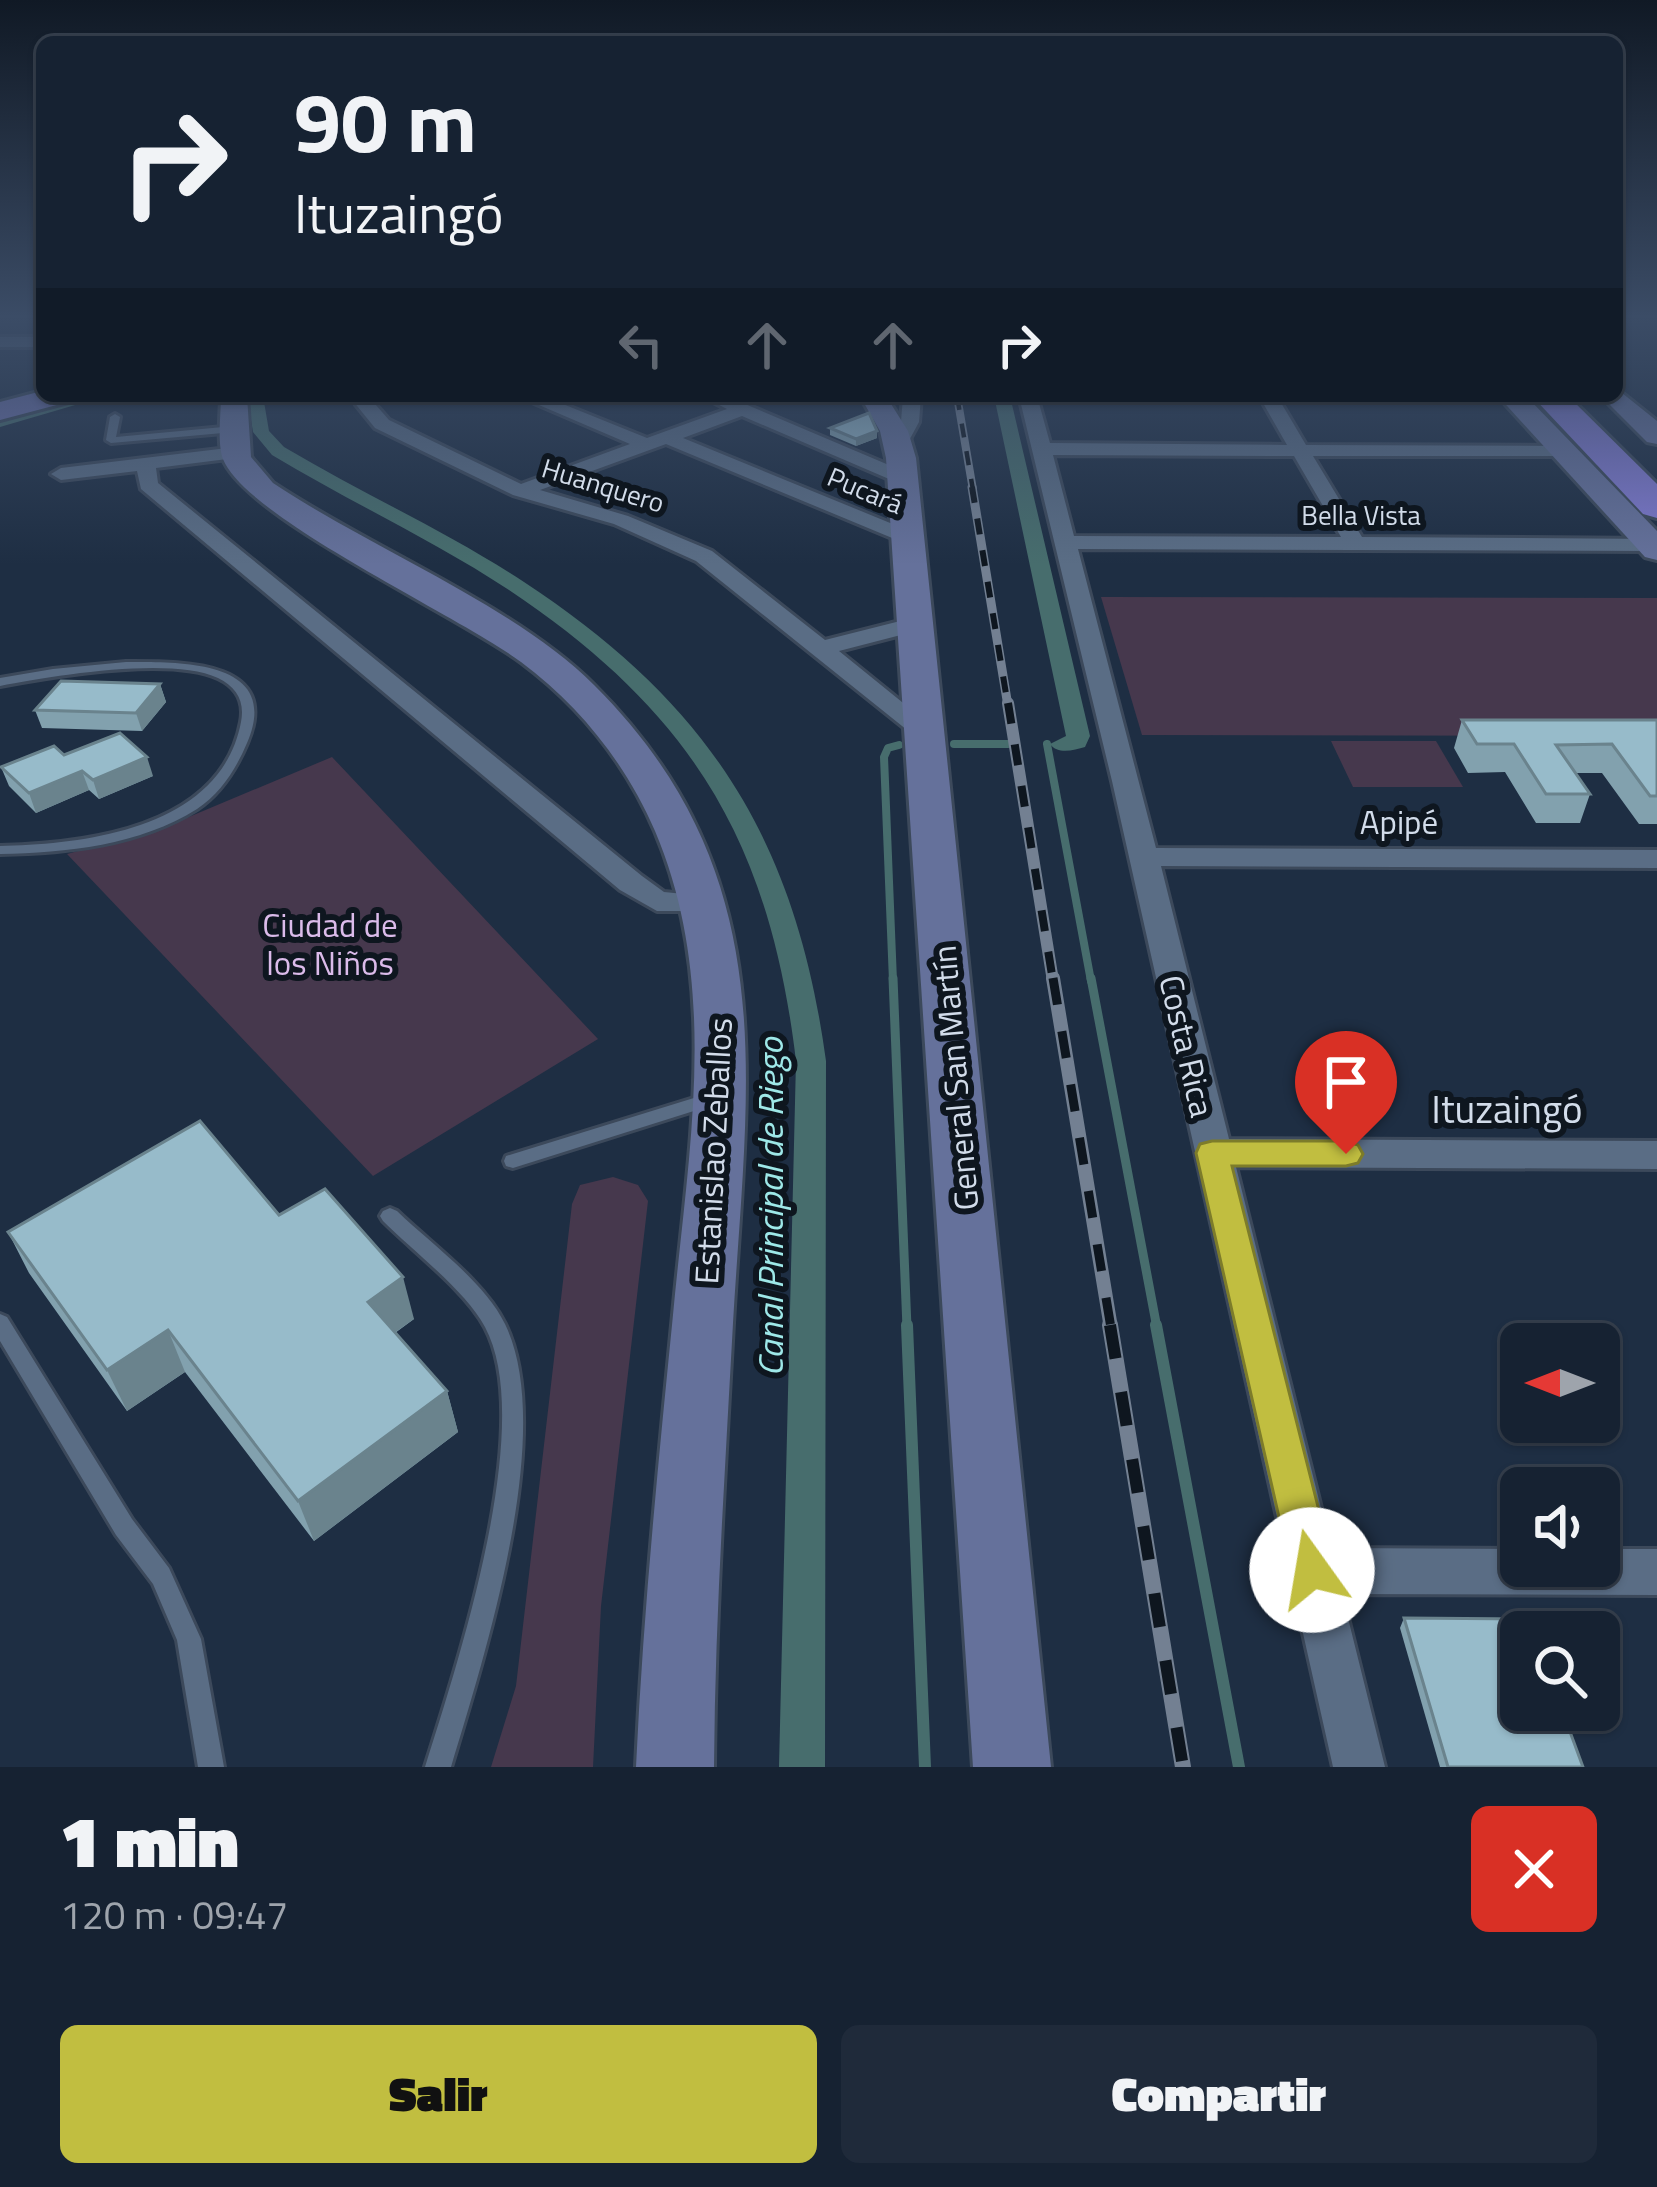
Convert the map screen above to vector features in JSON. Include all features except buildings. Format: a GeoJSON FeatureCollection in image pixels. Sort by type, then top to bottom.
{"type":"FeatureCollection","features":[{"type":"Feature","properties":{"kind":"highway"},"geometry":{"type":"LineString","coordinates":[[1555,402],[1657,506]]}},
{"type":"Feature","properties":{"kind":"highway"},"geometry":{"type":"LineString","coordinates":[[1574,402],[1657,484]]}},
{"type":"Feature","properties":{"kind":"main road"},"geometry":{"type":"LineString","coordinates":[[0,411],[36,402]]}},
{"type":"Feature","properties":{"kind":"street","name":"Huanquero"},"geometry":{"type":"LineString","coordinates":[[363,402],[382,424],[520,491],[621,520],[686,546],[718,565],[926,731]]}},
{"type":"Feature","properties":{"kind":"street","name":"Pucará"},"geometry":{"type":"LineString","coordinates":[[544,402],[909,539]]}},
{"type":"Feature","properties":{"kind":"street"},"geometry":{"type":"LineString","coordinates":[[724,402],[797,436],[904,439]]}},
{"type":"Feature","properties":{"kind":"street"},"geometry":{"type":"LineString","coordinates":[[772,402],[797,436]]}},
{"type":"Feature","properties":{"kind":"street","name":"General San Martín"},"geometry":{"type":"LineString","coordinates":[[877,402],[904,439],[1012,1767]]}},
{"type":"Feature","properties":{"kind":"street","name":"Costa Rica"},"geometry":{"type":"LineString","coordinates":[[1029,402],[1359,1767]]}},
{"type":"Feature","properties":{"kind":"street"},"geometry":{"type":"LineString","coordinates":[[1272,402],[1355,543]]}},
{"type":"Feature","properties":{"kind":"street"},"geometry":{"type":"LineString","coordinates":[[1516,402],[1655,546]]}},
{"type":"Feature","properties":{"kind":"street"},"geometry":{"type":"LineString","coordinates":[[1620,402],[1657,436]]}},
{"type":"Feature","properties":{"kind":"street"},"geometry":{"type":"LineString","coordinates":[[520,491],[742,410]]}},
{"type":"Feature","properties":{"kind":"street"},"geometry":{"type":"LineString","coordinates":[[61,474],[146,465],[235,426]]}},
{"type":"Feature","properties":{"kind":"street","name":"Estanislao Zeballos"},"geometry":{"type":"LineString","coordinates":[[235,426],[251,480],[274,498],[532,653],[579,691],[625,747],[671,820],[703,904],[721,986],[719,1096],[678,1650],[675,1767]]}},
{"type":"Feature","properties":{"kind":"street"},"geometry":{"type":"LineString","coordinates":[[1041,449],[1564,452]]}},
{"type":"Feature","properties":{"kind":"street"},"geometry":{"type":"LineString","coordinates":[[146,465],[148,485],[631,883],[657,901],[703,904]]}},
{"type":"Feature","properties":{"kind":"street","name":"Bella Vista"},"geometry":{"type":"LineString","coordinates":[[1065,542],[1655,546]]}},
{"type":"Feature","properties":{"kind":"street"},"geometry":{"type":"LineString","coordinates":[[824,648],[916,624]]}},
{"type":"Feature","properties":{"kind":"street","name":"Apipé"},"geometry":{"type":"LineString","coordinates":[[1142,857],[1657,859]]}},
{"type":"Feature","properties":{"kind":"street","name":"Ituzaingó"},"geometry":{"type":"LineString","coordinates":[[1212,1153],[1657,1155]]}},
{"type":"Feature","properties":{"kind":"street"},"geometry":{"type":"LineString","coordinates":[[1312,1570],[1657,1572]]}},
{"type":"Feature","properties":{"kind":"lane"},"geometry":{"type":"LineString","coordinates":[[115,416],[110,440],[235,426]]}},
{"type":"Feature","properties":{"kind":"lane"},"geometry":{"type":"LineString","coordinates":[[0,682],[100,668],[216,673],[239,685],[248,700],[248,726],[213,789],[178,813],[105,838],[0,850]]}},
{"type":"Feature","properties":{"kind":"lane"},"geometry":{"type":"LineString","coordinates":[[513,1161],[719,1096]]}},
{"type":"Feature","properties":{"kind":"lane"},"geometry":{"type":"LineString","coordinates":[[390,1216],[495,1323],[511,1362],[513,1456],[468,1668],[438,1767]]}},
{"type":"Feature","properties":{"kind":"lane"},"geometry":{"type":"LineString","coordinates":[[0,1323],[124,1527],[161,1576],[189,1639],[211,1767]]}},
{"type":"Feature","properties":{"kind":"green space"},"geometry":{"type":"Polygon","coordinates":[[[1101,597],[1657,598],[1657,736],[1142,735],[1101,597]]]}},
{"type":"Feature","properties":{"kind":"green space"},"geometry":{"type":"Polygon","coordinates":[[[1331,741],[1436,741],[1463,787],[1353,787],[1331,741]]]}},
{"type":"Feature","properties":{"kind":"green space","name":"Ciudad de los Niños"},"geometry":{"type":"Polygon","coordinates":[[[332,757],[598,1039],[373,1176],[67,854],[165,827],[332,757]]]}},
{"type":"Feature","properties":{"kind":"green space"},"geometry":{"type":"Polygon","coordinates":[[[613,1177],[638,1185],[648,1201],[601,1606],[593,1767],[491,1767],[516,1686],[572,1204],[580,1185],[613,1177]]]}},
{"type":"Feature","properties":{"kind":"waterway"},"geometry":{"type":"LineString","coordinates":[[0,422],[75,402]]}},
{"type":"Feature","properties":{"kind":"waterway","name":"Canal Principal de Riego"},"geometry":{"type":"LineString","coordinates":[[256,402],[261,432],[278,451],[516,586],[634,678],[682,730],[724,787],[757,848],[783,914],[801,985],[811,1061],[802,1767]]}},
{"type":"Feature","properties":{"kind":"waterway"},"geometry":{"type":"LineString","coordinates":[[1003,402],[1078,736],[1077,742],[1062,744]]}},
{"type":"Feature","properties":{"kind":"waterway"},"geometry":{"type":"LineString","coordinates":[[954,744],[1008,744]]}},
{"type":"Feature","properties":{"kind":"waterway"},"geometry":{"type":"LineString","coordinates":[[1047,744],[1091,981]]}},
{"type":"Feature","properties":{"kind":"waterway"},"geometry":{"type":"LineString","coordinates":[[893,981],[884,757],[888,748],[899,745]]}},
{"type":"Feature","properties":{"kind":"waterway"},"geometry":{"type":"LineString","coordinates":[[893,978],[907,1328]]}},
{"type":"Feature","properties":{"kind":"waterway"},"geometry":{"type":"LineString","coordinates":[[1091,978],[1157,1328]]}},
{"type":"Feature","properties":{"kind":"waterway"},"geometry":{"type":"LineString","coordinates":[[907,1325],[925,1767]]}},
{"type":"Feature","properties":{"kind":"waterway"},"geometry":{"type":"LineString","coordinates":[[1156,1325],[1239,1767]]}},
{"type":"Feature","properties":{"kind":"railway"},"geometry":{"type":"LineString","coordinates":[[958,402],[973,490]]}},
{"type":"Feature","properties":{"kind":"railway"},"geometry":{"type":"LineString","coordinates":[[972,487],[1008,706]]}},
{"type":"Feature","properties":{"kind":"railway"},"geometry":{"type":"LineString","coordinates":[[1008,703],[1053,981]]}},
{"type":"Feature","properties":{"kind":"railway"},"geometry":{"type":"LineString","coordinates":[[1053,978],[1111,1328]]}},
{"type":"Feature","properties":{"kind":"railway"},"geometry":{"type":"LineString","coordinates":[[1110,1325],[1183,1767]]}},
{"type":"Feature","properties":{"kind":"route"},"geometry":{"type":"LineString","coordinates":[[1312,1570],[1212,1153],[1346,1154]]}}]}
